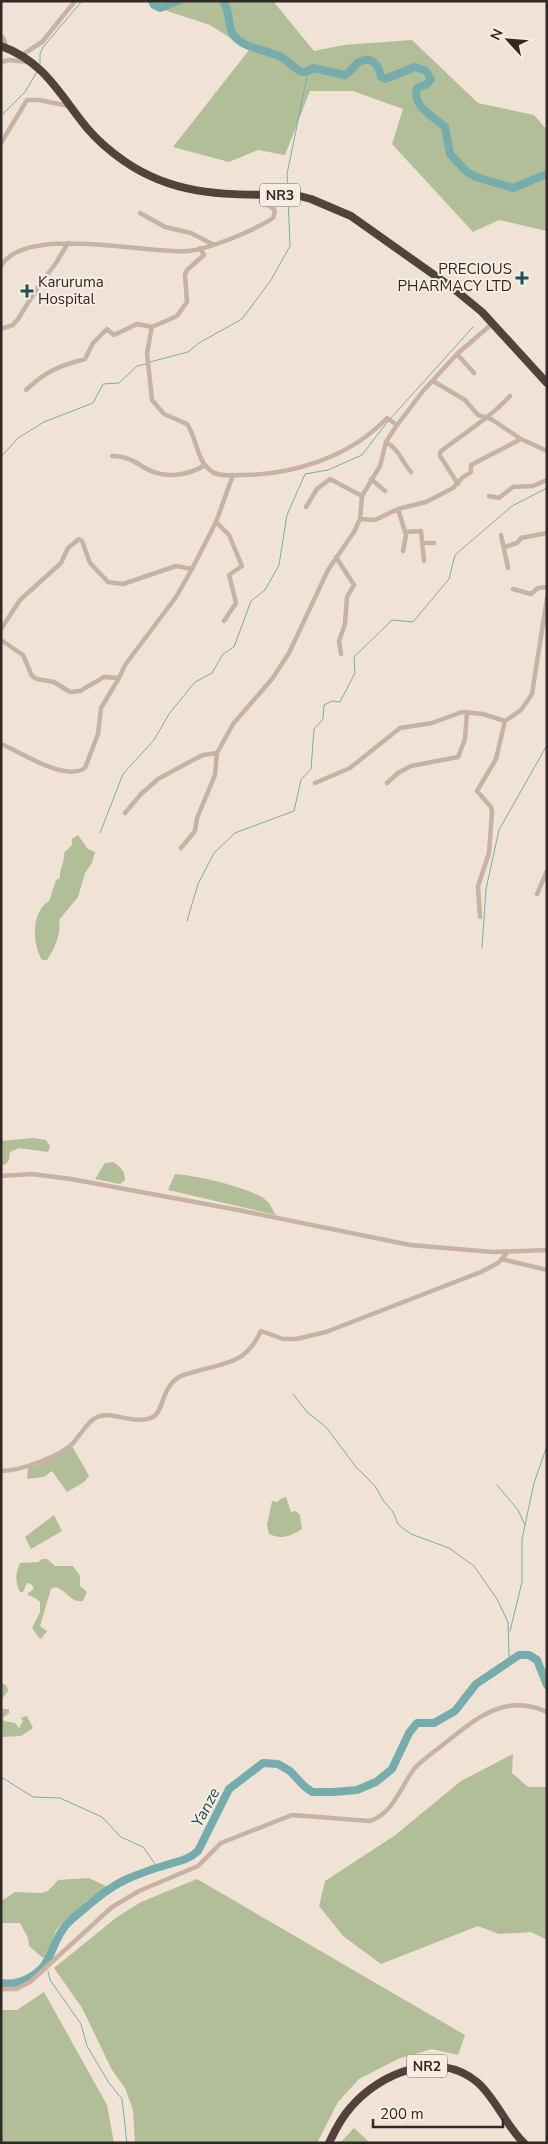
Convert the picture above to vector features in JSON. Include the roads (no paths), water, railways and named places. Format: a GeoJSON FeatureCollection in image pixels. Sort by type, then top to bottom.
{"type":"FeatureCollection","features":[{"type":"Feature","properties":{"kind":"highway","name":"NR3"},"geometry":{"type":"LineString","coordinates":[[4,46],[22,55],[46,74],[95,137],[118,156],[154,180],[198,192],[296,195],[311,199],[351,216],[461,295],[493,324],[547,383]]}},
{"type":"Feature","properties":{"kind":"highway","name":"NR2"},"geometry":{"type":"LineString","coordinates":[[329,2143],[340,2121],[369,2090],[388,2078],[421,2067],[435,2065],[459,2071],[479,2084],[516,2136],[524,2143]]}},
{"type":"Feature","properties":{"kind":"street"},"geometry":{"type":"LineString","coordinates":[[22,55],[42,42],[75,1]]}},
{"type":"Feature","properties":{"kind":"street"},"geometry":{"type":"LineString","coordinates":[[1,36],[4,39],[4,46]]}},
{"type":"Feature","properties":{"kind":"street"},"geometry":{"type":"LineString","coordinates":[[1,62],[9,60],[32,62]]}},
{"type":"Feature","properties":{"kind":"street"},"geometry":{"type":"LineString","coordinates":[[1,143],[27,100],[39,100],[71,107]]}},
{"type":"Feature","properties":{"kind":"street"},"geometry":{"type":"LineString","coordinates":[[1,266],[4,261],[18,250],[68,243],[179,250],[214,245],[273,218],[275,212],[273,208],[262,202],[263,195]]}},
{"type":"Feature","properties":{"kind":"street"},"geometry":{"type":"LineString","coordinates":[[140,213],[164,227],[191,233],[214,245]]}},
{"type":"Feature","properties":{"kind":"street"},"geometry":{"type":"LineString","coordinates":[[1,329],[12,325],[18,319],[68,243]]}},
{"type":"Feature","properties":{"kind":"street"},"geometry":{"type":"LineString","coordinates":[[26,390],[42,375],[52,369],[72,361],[85,359],[93,343],[107,329],[114,335],[131,326],[152,327],[169,321],[183,310],[187,302],[185,274],[204,255],[200,248]]}},
{"type":"Feature","properties":{"kind":"street"},"geometry":{"type":"LineString","coordinates":[[181,848],[195,831],[197,818],[215,775],[217,753],[233,724],[280,667],[297,636],[322,581],[354,532],[360,519],[362,496],[380,466],[386,442],[397,425],[456,354],[493,324]]}},
{"type":"Feature","properties":{"kind":"street"},"geometry":{"type":"LineString","coordinates":[[152,327],[147,353],[152,400],[164,414],[187,424],[205,465],[216,474],[261,475],[282,472],[332,456],[346,449],[362,440],[387,418],[397,425]]}},
{"type":"Feature","properties":{"kind":"street"},"geometry":{"type":"LineString","coordinates":[[456,354],[474,373]]}},
{"type":"Feature","properties":{"kind":"street"},"geometry":{"type":"LineString","coordinates":[[433,380],[465,400],[478,415],[497,423],[521,439],[547,451]]}},
{"type":"Feature","properties":{"kind":"street"},"geometry":{"type":"LineString","coordinates":[[458,484],[440,456],[440,452],[494,413],[510,396]]}},
{"type":"Feature","properties":{"kind":"street"},"geometry":{"type":"LineString","coordinates":[[360,519],[375,520],[398,508],[417,505],[446,492],[471,472],[471,465],[521,439]]}},
{"type":"Feature","properties":{"kind":"street"},"geometry":{"type":"LineString","coordinates":[[386,442],[395,447],[402,462],[411,472]]}},
{"type":"Feature","properties":{"kind":"street"},"geometry":{"type":"LineString","coordinates":[[112,456],[123,456],[132,459],[154,472],[175,475],[188,474],[205,465]]}},
{"type":"Feature","properties":{"kind":"street"},"geometry":{"type":"LineString","coordinates":[[1,744],[46,767],[81,770],[86,765],[98,734],[101,708],[125,664],[176,597],[192,569],[216,522],[233,475]]}},
{"type":"Feature","properties":{"kind":"street"},"geometry":{"type":"LineString","coordinates":[[372,478],[385,491]]}},
{"type":"Feature","properties":{"kind":"street"},"geometry":{"type":"LineString","coordinates":[[306,506],[316,489],[330,479],[362,496]]}},
{"type":"Feature","properties":{"kind":"street"},"geometry":{"type":"LineString","coordinates":[[489,496],[500,498],[511,487],[533,486],[547,480]]}},
{"type":"Feature","properties":{"kind":"street"},"geometry":{"type":"LineString","coordinates":[[398,508],[406,532],[406,545],[403,551]]}},
{"type":"Feature","properties":{"kind":"street"},"geometry":{"type":"LineString","coordinates":[[216,522],[229,535],[242,566],[229,576],[236,603],[224,621]]}},
{"type":"Feature","properties":{"kind":"street"},"geometry":{"type":"LineString","coordinates":[[406,532],[421,531],[424,561]]}},
{"type":"Feature","properties":{"kind":"street"},"geometry":{"type":"LineString","coordinates":[[505,547],[517,543],[521,538],[547,533]]}},
{"type":"Feature","properties":{"kind":"street"},"geometry":{"type":"LineString","coordinates":[[502,535],[508,568]]}},
{"type":"Feature","properties":{"kind":"street"},"geometry":{"type":"LineString","coordinates":[[1,629],[20,600],[61,563],[68,548],[79,539],[82,541],[90,563],[108,582],[123,584],[176,566],[192,569]]}},
{"type":"Feature","properties":{"kind":"street"},"geometry":{"type":"LineString","coordinates":[[423,543],[434,543]]}},
{"type":"Feature","properties":{"kind":"street"},"geometry":{"type":"LineString","coordinates":[[336,557],[354,585],[347,597],[345,624],[339,641],[341,654]]}},
{"type":"Feature","properties":{"kind":"street"},"geometry":{"type":"LineString","coordinates":[[513,589],[531,594],[538,588],[547,587]]}},
{"type":"Feature","properties":{"kind":"street"},"geometry":{"type":"LineString","coordinates":[[480,917],[478,911],[478,886],[489,853],[492,812],[491,806],[477,791],[496,759],[505,722],[521,710],[532,694],[547,598]]}},
{"type":"Feature","properties":{"kind":"street"},"geometry":{"type":"LineString","coordinates":[[1,640],[23,655],[32,676],[37,679],[54,682],[70,692],[80,691],[104,676],[119,678]]}},
{"type":"Feature","properties":{"kind":"street"},"geometry":{"type":"LineString","coordinates":[[315,783],[350,768],[397,729],[432,723],[457,712],[483,714],[505,722]]}},
{"type":"Feature","properties":{"kind":"street"},"geometry":{"type":"LineString","coordinates":[[387,783],[398,773],[411,766],[458,758],[465,739],[466,712]]}},
{"type":"Feature","properties":{"kind":"street"},"geometry":{"type":"LineString","coordinates":[[125,813],[141,794],[158,780],[195,758],[217,753]]}},
{"type":"Feature","properties":{"kind":"street"},"geometry":{"type":"LineString","coordinates":[[536,894],[547,871]]}},
{"type":"Feature","properties":{"kind":"street"},"geometry":{"type":"LineString","coordinates":[[1,1176],[32,1174],[71,1179],[410,1245],[458,1251],[508,1252],[547,1250]]}},
{"type":"Feature","properties":{"kind":"street"},"geometry":{"type":"LineString","coordinates":[[1,1471],[9,1471],[36,1464],[73,1444],[92,1420],[102,1415],[140,1420],[152,1417],[159,1412],[165,1392],[173,1382],[185,1375],[241,1357],[254,1345],[261,1331],[283,1339],[296,1339],[326,1332],[480,1272],[498,1263],[508,1252]]}},
{"type":"Feature","properties":{"kind":"street"},"geometry":{"type":"LineString","coordinates":[[501,1259],[547,1270]]}},
{"type":"Feature","properties":{"kind":"street"},"geometry":{"type":"LineString","coordinates":[[1,1989],[16,1989],[30,1982],[112,1907],[139,1891],[198,1866],[221,1843],[292,1815],[370,1821],[376,1819],[390,1806],[416,1768],[470,1723],[496,1709],[515,1704],[528,1705],[547,1712]]}},
{"type":"Feature","properties":{"kind":"waterway"},"geometry":{"type":"LineString","coordinates":[[40,64],[40,54],[43,47],[82,1]]}},
{"type":"Feature","properties":{"kind":"waterway"},"geometry":{"type":"LineString","coordinates":[[152,1],[154,5],[160,8],[178,1]]}},
{"type":"Feature","properties":{"kind":"waterway"},"geometry":{"type":"LineString","coordinates":[[223,1],[226,6],[232,33],[235,37],[251,47],[281,57],[300,71],[306,72],[313,68],[345,75],[359,62],[364,60],[374,63],[379,69],[381,77],[385,79],[415,67],[426,71],[431,79],[427,84],[417,88],[416,95],[420,106],[445,127],[450,154],[467,172],[476,177],[513,188],[547,174]]}},
{"type":"Feature","properties":{"kind":"waterway"},"geometry":{"type":"LineString","coordinates":[[1,116],[25,92],[37,72]]}},
{"type":"Feature","properties":{"kind":"waterway"},"geometry":{"type":"LineString","coordinates":[[288,191],[287,174],[308,72]]}},
{"type":"Feature","properties":{"kind":"waterway"},"geometry":{"type":"LineString","coordinates":[[150,362],[188,352],[199,343],[242,319],[271,280],[290,246],[288,197]]}},
{"type":"Feature","properties":{"kind":"waterway"},"geometry":{"type":"LineString","coordinates":[[391,418],[473,327]]}},
{"type":"Feature","properties":{"kind":"waterway"},"geometry":{"type":"LineString","coordinates":[[1,457],[18,438],[44,422],[93,403],[103,384],[119,383],[137,366],[146,364]]}},
{"type":"Feature","properties":{"kind":"waterway"},"geometry":{"type":"LineString","coordinates":[[100,833],[123,774],[154,740],[169,714],[195,682],[212,673],[223,654],[234,647],[251,601],[265,590],[279,565],[287,515],[305,474],[328,470],[362,455],[388,421]]}},
{"type":"Feature","properties":{"kind":"waterway"},"geometry":{"type":"LineString","coordinates":[[187,921],[198,884],[214,853],[235,833],[294,811],[301,780],[311,769],[314,729],[323,719],[324,705],[332,701],[340,702],[355,673],[354,657],[392,620],[413,622],[449,579],[455,555],[512,506],[547,488]]}},
{"type":"Feature","properties":{"kind":"waterway"},"geometry":{"type":"LineString","coordinates":[[482,948],[486,889],[499,830],[547,745]]}},
{"type":"Feature","properties":{"kind":"waterway"},"geometry":{"type":"LineString","coordinates":[[293,1394],[307,1412],[326,1427],[356,1467],[375,1486],[393,1512],[398,1524],[411,1534],[449,1548],[474,1566],[497,1599],[508,1622],[509,1655],[511,1661]]}},
{"type":"Feature","properties":{"kind":"waterway"},"geometry":{"type":"LineString","coordinates":[[510,1631],[522,1582],[522,1539],[534,1483],[547,1446]]}},
{"type":"Feature","properties":{"kind":"waterway"},"geometry":{"type":"LineString","coordinates":[[497,1485],[518,1510],[525,1525]]}},
{"type":"Feature","properties":{"kind":"waterway","name":"Yanze"},"geometry":{"type":"LineString","coordinates":[[1,1983],[14,1983],[27,1979],[39,1971],[47,1961],[67,1924],[112,1887],[141,1873],[186,1859],[198,1851],[229,1789],[263,1763],[278,1764],[290,1771],[312,1792],[357,1790],[376,1782],[392,1769],[409,1733],[417,1723],[434,1723],[455,1711],[476,1684],[519,1655],[529,1655],[537,1660],[547,1685]]}},
{"type":"Feature","properties":{"kind":"waterway"},"geometry":{"type":"LineString","coordinates":[[1,1777],[33,1797],[60,1798],[102,1817],[121,1837],[143,1847],[158,1868]]}},
{"type":"Feature","properties":{"kind":"waterway"},"geometry":{"type":"LineString","coordinates":[[48,1971],[50,1980],[81,2024],[87,2046],[109,2083],[122,2099],[127,2143]]}},
{"type":"Feature","properties":{"kind":"place","name":"PRECIOUS PHARMACY LTD"},"geometry":{"type":"Point","coordinates":[522,278]}},
{"type":"Feature","properties":{"kind":"place","name":"Karuruma Hospital"},"geometry":{"type":"Point","coordinates":[27,291]}}]}
